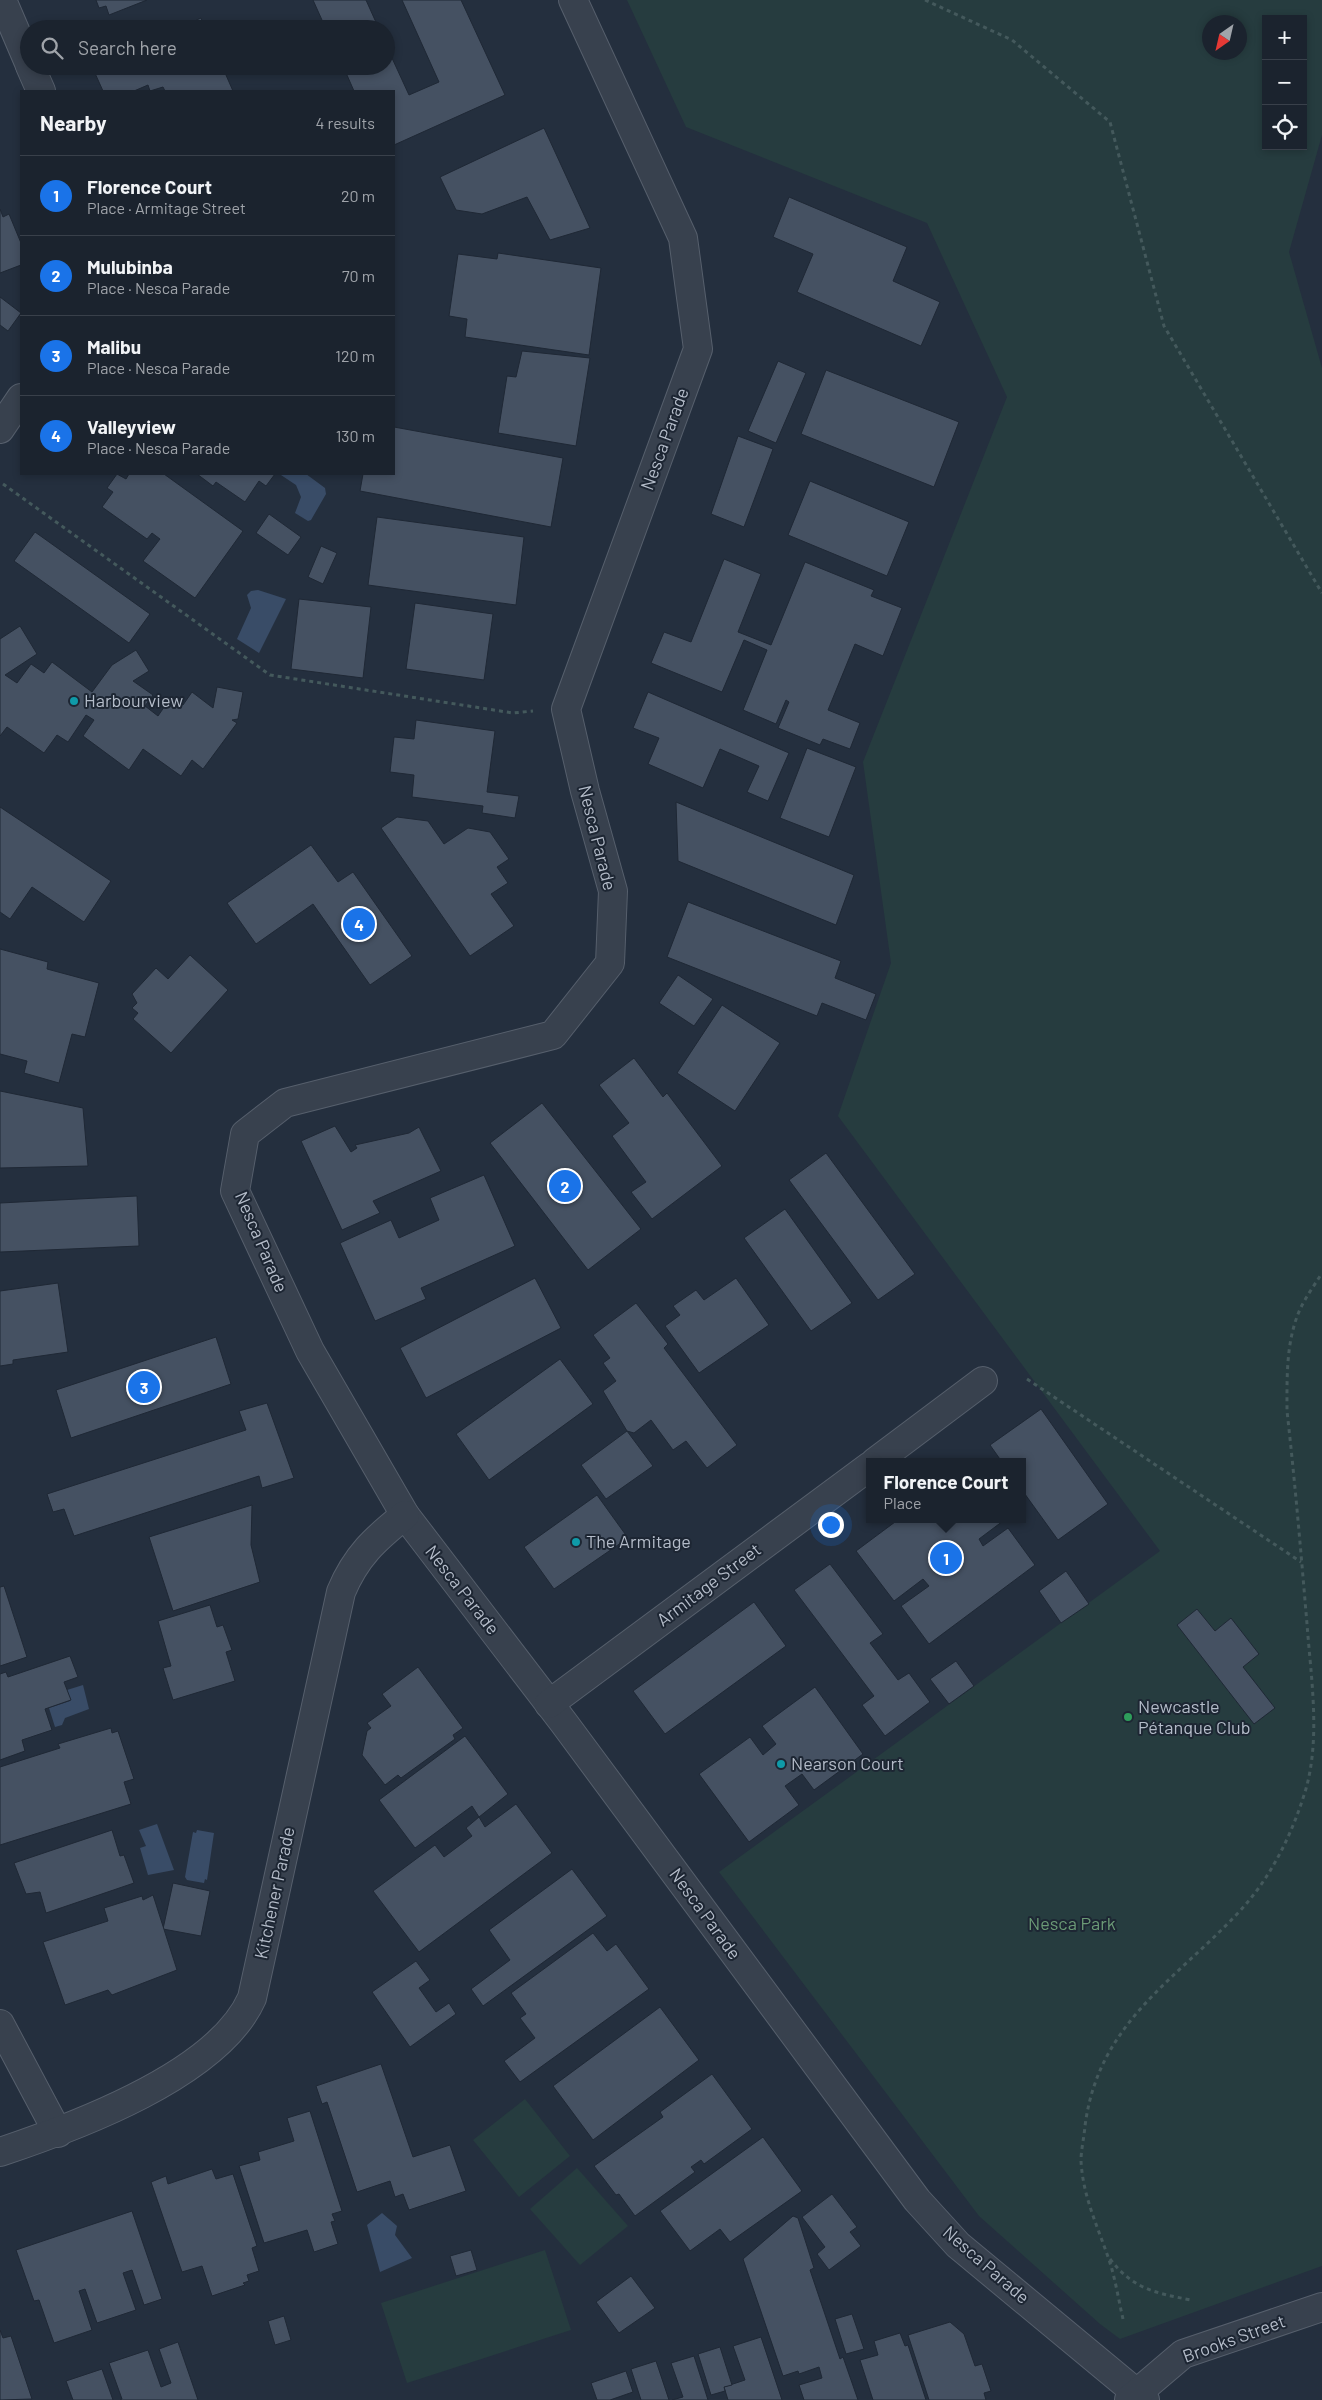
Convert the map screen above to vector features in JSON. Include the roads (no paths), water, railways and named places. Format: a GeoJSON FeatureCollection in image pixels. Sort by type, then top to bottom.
{"type":"FeatureCollection","features":[{"type":"Feature","properties":{"kind":"street"},"geometry":{"type":"LineString","coordinates":[[2,0],[20,42]]}},
{"type":"Feature","properties":{"kind":"street","name":"Nesca Parade"},"geometry":{"type":"LineString","coordinates":[[573,0],[683,238],[698,349],[566,709],[585,791],[613,891],[610,963],[553,1035],[285,1103],[245,1134],[235,1191],[310,1351],[405,1515],[549,1704],[917,2200],[958,2245],[1138,2398]]}},
{"type":"Feature","properties":{"kind":"street"},"geometry":{"type":"LineString","coordinates":[[34,75],[41,90]]}},
{"type":"Feature","properties":{"kind":"street"},"geometry":{"type":"LineString","coordinates":[[0,429],[20,399]]}},
{"type":"Feature","properties":{"kind":"street"},"geometry":{"type":"LineString","coordinates":[[880,1458],[983,1381]]}},
{"type":"Feature","properties":{"kind":"street","name":"Armitage Street"},"geometry":{"type":"LineString","coordinates":[[549,1704],[866,1469]]}},
{"type":"Feature","properties":{"kind":"street","name":"Kitchener Parade"},"geometry":{"type":"LineString","coordinates":[[0,2152],[58,2133],[181,2072],[225,2037],[248,2006],[252,1998],[341,1592],[355,1564],[368,1547],[405,1515]]}},
{"type":"Feature","properties":{"kind":"street"},"geometry":{"type":"LineString","coordinates":[[0,2024],[58,2133]]}},
{"type":"Feature","properties":{"kind":"street","name":"Brooks Street"},"geometry":{"type":"LineString","coordinates":[[1138,2398],[1159,2373],[1183,2354],[1322,2307]]}},
{"type":"Feature","properties":{"kind":"water"},"geometry":{"type":"Polygon","coordinates":[[[281,475],[307,475],[325,488],[326,494],[311,520],[308,521],[295,513],[301,497],[296,485],[281,475]]]}},
{"type":"Feature","properties":{"kind":"water"},"geometry":{"type":"Polygon","coordinates":[[[258,590],[286,599],[259,653],[237,639],[251,608],[247,595],[251,591],[258,590]]]}},
{"type":"Feature","properties":{"kind":"water"},"geometry":{"type":"Polygon","coordinates":[[[83,1685],[89,1709],[65,1718],[62,1725],[55,1727],[49,1708],[70,1701],[67,1690],[83,1685]]]}},
{"type":"Feature","properties":{"kind":"water"},"geometry":{"type":"Polygon","coordinates":[[[157,1824],[174,1870],[148,1875],[140,1848],[146,1846],[139,1830],[157,1824]]]}},
{"type":"Feature","properties":{"kind":"water"},"geometry":{"type":"Polygon","coordinates":[[[197,1830],[214,1833],[207,1880],[205,1879],[204,1883],[187,1880],[185,1877],[193,1832],[196,1833],[197,1830]]]}},
{"type":"Feature","properties":{"kind":"water"},"geometry":{"type":"Polygon","coordinates":[[[382,2213],[397,2226],[395,2235],[412,2258],[380,2272],[367,2225],[382,2213]]]}},
{"type":"Feature","properties":{"kind":"place","name":"Harbourview"},"geometry":{"type":"Point","coordinates":[74,701]}},
{"type":"Feature","properties":{"kind":"place","name":"Valleyview"},"geometry":{"type":"Point","coordinates":[359,924]}},
{"type":"Feature","properties":{"kind":"place","name":"Mulubinba"},"geometry":{"type":"Point","coordinates":[565,1186]}},
{"type":"Feature","properties":{"kind":"place","name":"Malibu"},"geometry":{"type":"Point","coordinates":[144,1387]}},
{"type":"Feature","properties":{"kind":"place","name":"The Armitage"},"geometry":{"type":"Point","coordinates":[576,1542]}},
{"type":"Feature","properties":{"kind":"place","name":"Florence Court"},"geometry":{"type":"Point","coordinates":[946,1558]}},
{"type":"Feature","properties":{"kind":"place","name":"Newcastle Pétanque Club"},"geometry":{"type":"Point","coordinates":[1128,1717]}},
{"type":"Feature","properties":{"kind":"place","name":"Nearson Court"},"geometry":{"type":"Point","coordinates":[781,1764]}},
{"type":"Feature","properties":{"kind":"park label","name":"Nesca Park"},"geometry":{"type":"Point","coordinates":[1072,1924]}}]}
